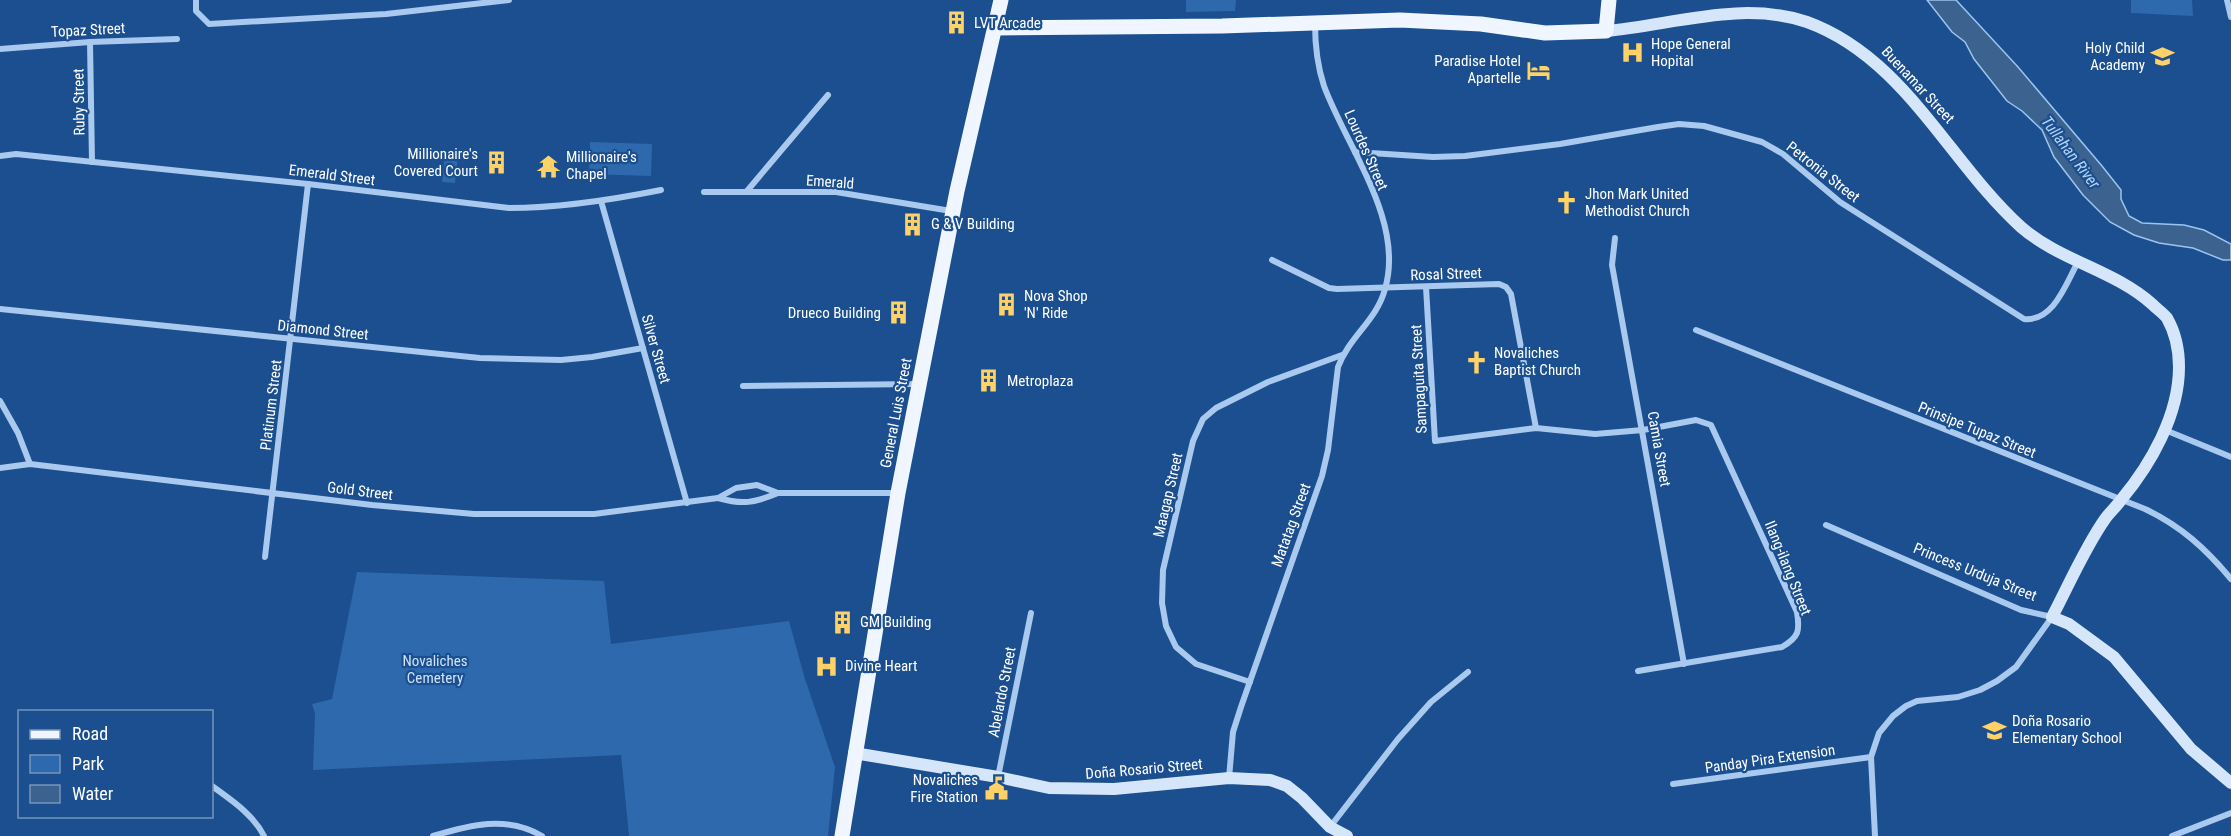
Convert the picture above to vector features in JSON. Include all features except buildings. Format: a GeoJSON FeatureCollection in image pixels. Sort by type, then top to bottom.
{"type":"FeatureCollection","features":[{"type":"Feature","properties":{"kind":"main road","name":"General Luis Street"},"geometry":{"type":"LineString","coordinates":[[842,836],[898,493],[953,211],[1001,0]]}},
{"type":"Feature","properties":{"kind":"main road"},"geometry":{"type":"LineString","coordinates":[[1606,31],[1609,0]]}},
{"type":"Feature","properties":{"kind":"main road","name":"Buenamar Street"},"geometry":{"type":"LineString","coordinates":[[995,28],[1400,20],[1448,21],[1545,33],[1606,31]]}},
{"type":"Feature","properties":{"kind":"street"},"geometry":{"type":"LineString","coordinates":[[196,0],[196,10],[208,24],[386,14],[509,0]]}},
{"type":"Feature","properties":{"kind":"street"},"geometry":{"type":"LineString","coordinates":[[2227,0],[2231,17]]}},
{"type":"Feature","properties":{"kind":"street","name":"Buenamar Street"},"geometry":{"type":"LineString","coordinates":[[1606,31],[1641,28],[1730,13],[1760,12],[1794,18],[1822,28],[1863,53],[1891,79],[1994,199],[2023,228],[2042,243],[2146,298],[2166,317],[2176,338],[2179,367],[2174,404],[2164,430],[2145,466],[2104,521],[2052,618]]}},
{"type":"Feature","properties":{"kind":"street","name":"Lourdes Street"},"geometry":{"type":"LineString","coordinates":[[1315,23],[1317,59],[1324,86],[1379,209],[1386,234],[1389,253],[1386,288]]}},
{"type":"Feature","properties":{"kind":"street","name":"Topaz Street"},"geometry":{"type":"LineString","coordinates":[[0,49],[90,42],[177,39]]}},
{"type":"Feature","properties":{"kind":"street","name":"Ruby Street"},"geometry":{"type":"LineString","coordinates":[[90,42],[92,162]]}},
{"type":"Feature","properties":{"kind":"street"},"geometry":{"type":"LineString","coordinates":[[747,191],[828,95]]}},
{"type":"Feature","properties":{"kind":"street","name":"Petronia Street"},"geometry":{"type":"LineString","coordinates":[[1355,152],[1433,157],[1465,156],[1560,144],[1679,124],[1704,126],[1762,142],[1783,154],[1840,202],[2024,319],[2033,320],[2046,314],[2054,306],[2078,262]]}},
{"type":"Feature","properties":{"kind":"street","name":"Emerald Street"},"geometry":{"type":"LineString","coordinates":[[0,156],[16,154],[308,184],[509,208],[536,208],[601,201],[661,190]]}},
{"type":"Feature","properties":{"kind":"street","name":"Platinum Street"},"geometry":{"type":"LineString","coordinates":[[265,557],[308,184]]}},
{"type":"Feature","properties":{"kind":"street","name":"Emerald"},"geometry":{"type":"LineString","coordinates":[[704,192],[836,192],[953,211]]}},
{"type":"Feature","properties":{"kind":"street","name":"Silver Street"},"geometry":{"type":"LineString","coordinates":[[601,201],[687,503]]}},
{"type":"Feature","properties":{"kind":"street","name":"Camia Street"},"geometry":{"type":"LineString","coordinates":[[1615,238],[1612,265],[1684,664]]}},
{"type":"Feature","properties":{"kind":"street","name":"Rosal Street"},"geometry":{"type":"LineString","coordinates":[[1272,260],[1329,288],[1344,290],[1498,284],[1506,287],[1511,294],[1536,428]]}},
{"type":"Feature","properties":{"kind":"street","name":"Sampaguita Street"},"geometry":{"type":"LineString","coordinates":[[1426,287],[1435,441],[1536,428]]}},
{"type":"Feature","properties":{"kind":"street","name":"Matatag Street"},"geometry":{"type":"LineString","coordinates":[[1229,778],[1233,732],[1322,476],[1338,367],[1342,355],[1380,305],[1386,288]]}},
{"type":"Feature","properties":{"kind":"street","name":"Diamond Street"},"geometry":{"type":"LineString","coordinates":[[0,309],[521,360],[592,357],[643,348]]}},
{"type":"Feature","properties":{"kind":"street","name":"Prinsipe Tupaz Street"},"geometry":{"type":"LineString","coordinates":[[1696,330],[2145,509],[2178,526],[2205,549],[2231,579]]}},
{"type":"Feature","properties":{"kind":"street","name":"Maagap Street"},"geometry":{"type":"LineString","coordinates":[[1250,682],[1196,664],[1176,647],[1166,626],[1162,603],[1163,570],[1193,441],[1203,419],[1216,408],[1268,382],[1342,355]]}},
{"type":"Feature","properties":{"kind":"street"},"geometry":{"type":"LineString","coordinates":[[743,386],[920,384]]}},
{"type":"Feature","properties":{"kind":"street"},"geometry":{"type":"LineString","coordinates":[[0,401],[18,434],[30,464]]}},
{"type":"Feature","properties":{"kind":"street","name":"Ilang-ilang Street"},"geometry":{"type":"LineString","coordinates":[[1638,671],[1782,647],[1793,640],[1799,628],[1797,612],[1711,425],[1696,420],[1643,430]]}},
{"type":"Feature","properties":{"kind":"street"},"geometry":{"type":"LineString","coordinates":[[1536,428],[1588,434],[1643,430]]}},
{"type":"Feature","properties":{"kind":"street"},"geometry":{"type":"LineString","coordinates":[[2164,430],[2231,457]]}},
{"type":"Feature","properties":{"kind":"street","name":"Gold Street"},"geometry":{"type":"LineString","coordinates":[[0,468],[30,464],[438,512],[518,516],[594,514],[687,503],[718,498],[736,488],[757,485],[778,493],[898,493]]}},
{"type":"Feature","properties":{"kind":"street","name":"Gold Street"},"geometry":{"type":"LineString","coordinates":[[718,498],[738,504],[759,501],[778,493]]}},
{"type":"Feature","properties":{"kind":"street","name":"Princess Urduja Street"},"geometry":{"type":"LineString","coordinates":[[1826,525],[2021,610],[2069,624],[2114,657],[2191,749],[2231,783]]}},
{"type":"Feature","properties":{"kind":"street","name":"Abelardo Street"},"geometry":{"type":"LineString","coordinates":[[998,777],[1031,613]]}},
{"type":"Feature","properties":{"kind":"street"},"geometry":{"type":"LineString","coordinates":[[1875,836],[1870,758],[1879,733],[1893,716],[1906,706],[1917,702],[1958,697],[1980,690],[1997,681],[2016,667],[2052,618]]}},
{"type":"Feature","properties":{"kind":"street"},"geometry":{"type":"LineString","coordinates":[[1330,826],[1398,739],[1431,702],[1468,672]]}},
{"type":"Feature","properties":{"kind":"street","name":"Doña Rosario Street"},"geometry":{"type":"LineString","coordinates":[[855,753],[1049,788],[1114,789],[1229,778],[1270,780],[1287,786],[1330,826],[1347,836]]}},
{"type":"Feature","properties":{"kind":"street","name":"Panday Pira Extension"},"geometry":{"type":"LineString","coordinates":[[1673,784],[1870,758]]}},
{"type":"Feature","properties":{"kind":"street"},"geometry":{"type":"LineString","coordinates":[[213,787],[239,806],[259,826],[264,836]]}},
{"type":"Feature","properties":{"kind":"street"},"geometry":{"type":"LineString","coordinates":[[2172,836],[2231,813]]}},
{"type":"Feature","properties":{"kind":"street"},"geometry":{"type":"LineString","coordinates":[[433,836],[470,825],[495,823],[519,825],[542,836]]}},
{"type":"Feature","properties":{"kind":"green space"},"geometry":{"type":"Polygon","coordinates":[[[1186,0],[1236,0],[1235,11],[1186,12],[1186,0]]]}},
{"type":"Feature","properties":{"kind":"green space"},"geometry":{"type":"Polygon","coordinates":[[[2131,0],[2192,0],[2193,16],[2131,13],[2131,0]]]}},
{"type":"Feature","properties":{"kind":"green space"},"geometry":{"type":"Polygon","coordinates":[[[590,142],[652,144],[651,176],[589,174],[590,142]]]}},
{"type":"Feature","properties":{"kind":"green space"},"geometry":{"type":"Polygon","coordinates":[[[445,154],[458,155],[455,183],[442,182],[445,154]]]}},
{"type":"Feature","properties":{"kind":"green space","name":"Novaliches Cemetery"},"geometry":{"type":"Polygon","coordinates":[[[357,572],[604,581],[611,644],[789,621],[805,679],[835,767],[828,836],[629,836],[621,755],[313,770],[315,713],[312,704],[332,699],[357,572]]]}},
{"type":"Feature","properties":{"kind":"water","name":"Tullahan River"},"geometry":{"type":"Polygon","coordinates":[[[1927,0],[1956,0],[2018,67],[2102,166],[2121,190],[2121,199],[2129,216],[2142,223],[2184,225],[2204,230],[2231,244],[2231,260],[2223,260],[2193,248],[2159,243],[2134,235],[2110,222],[2083,195],[2054,157],[2042,130],[2022,111],[2007,101],[1974,59],[1965,42],[1952,32],[1927,0]]]}},
{"type":"Feature","properties":{"kind":"place","name":"LVT Arcade"},"geometry":{"type":"Point","coordinates":[956,23]}},
{"type":"Feature","properties":{"kind":"place","name":"Hope General Hopital"},"geometry":{"type":"Point","coordinates":[1633,53]}},
{"type":"Feature","properties":{"kind":"place","name":"Holy Child Academy"},"geometry":{"type":"Point","coordinates":[2163,57]}},
{"type":"Feature","properties":{"kind":"place","name":"Paradise Hotel Apartelle"},"geometry":{"type":"Point","coordinates":[1539,70]}},
{"type":"Feature","properties":{"kind":"place","name":"Millionaire's Covered Court"},"geometry":{"type":"Point","coordinates":[496,163]}},
{"type":"Feature","properties":{"kind":"place","name":"Millionaire's Chapel"},"geometry":{"type":"Point","coordinates":[548,166]}},
{"type":"Feature","properties":{"kind":"place","name":"Jhon Mark United Methodist Church"},"geometry":{"type":"Point","coordinates":[1567,203]}},
{"type":"Feature","properties":{"kind":"place","name":"G & V Building"},"geometry":{"type":"Point","coordinates":[913,224]}},
{"type":"Feature","properties":{"kind":"place","name":"Nova Shop 'N' Ride"},"geometry":{"type":"Point","coordinates":[1006,305]}},
{"type":"Feature","properties":{"kind":"place","name":"Drueco Building"},"geometry":{"type":"Point","coordinates":[899,313]}},
{"type":"Feature","properties":{"kind":"place","name":"Novaliches Baptist Church"},"geometry":{"type":"Point","coordinates":[1476,362]}},
{"type":"Feature","properties":{"kind":"place","name":"Metroplaza"},"geometry":{"type":"Point","coordinates":[989,381]}},
{"type":"Feature","properties":{"kind":"place","name":"GM Building"},"geometry":{"type":"Point","coordinates":[842,622]}},
{"type":"Feature","properties":{"kind":"place","name":"Divine Heart"},"geometry":{"type":"Point","coordinates":[827,666]}},
{"type":"Feature","properties":{"kind":"place","name":"Doña Rosario Elementary School"},"geometry":{"type":"Point","coordinates":[1994,730]}},
{"type":"Feature","properties":{"kind":"place","name":"Novaliches Fire Station"},"geometry":{"type":"Point","coordinates":[996,789]}}]}
